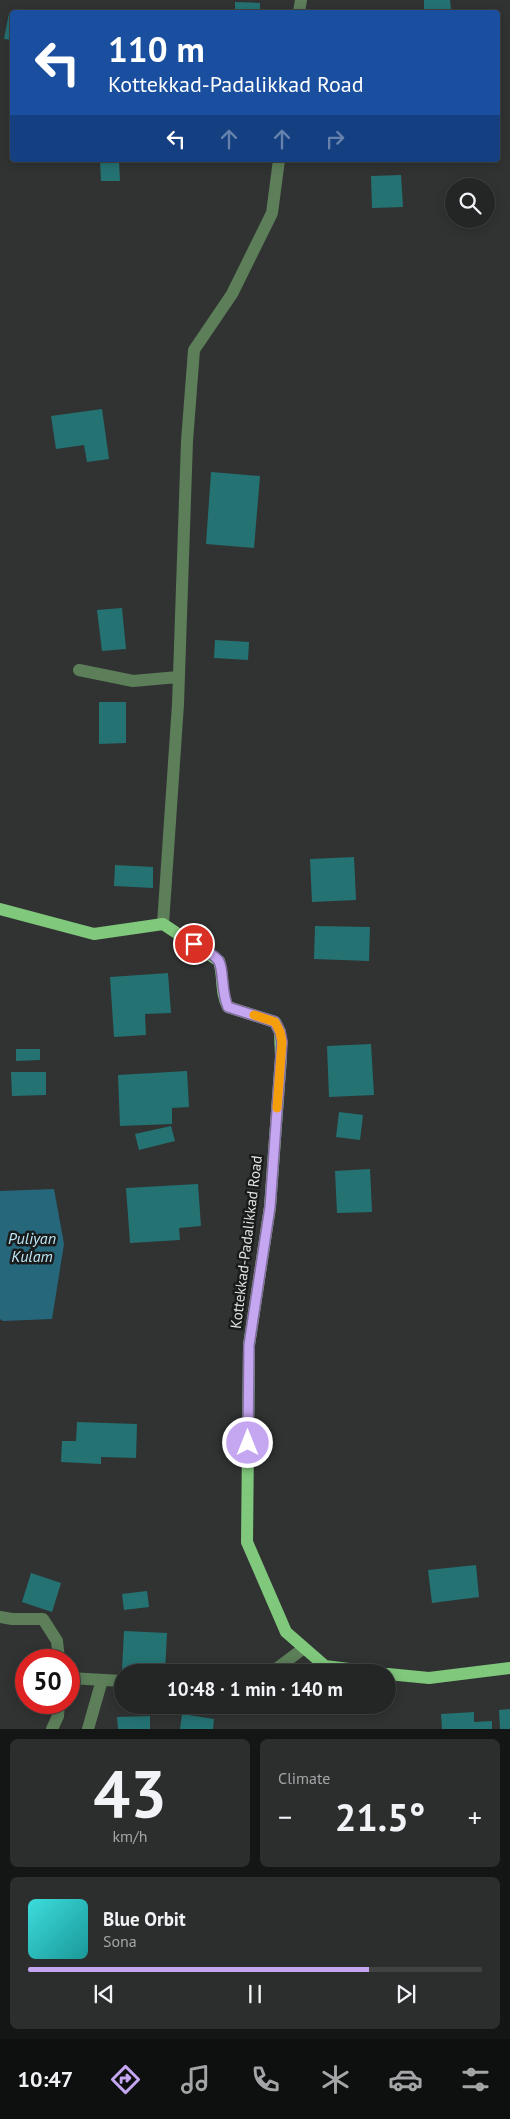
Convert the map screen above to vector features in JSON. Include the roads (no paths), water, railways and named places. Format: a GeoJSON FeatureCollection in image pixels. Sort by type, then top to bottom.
{"type":"FeatureCollection","features":[{"type":"Feature","properties":{"kind":"main road"},"geometry":{"type":"LineString","coordinates":[[0,909],[94,934],[163,924]]}},
{"type":"Feature","properties":{"kind":"main road","name":"Kottekkad-Padalikkad Road"},"geometry":{"type":"LineString","coordinates":[[163,924],[219,961],[222,969],[223,997],[228,1007],[275,1022],[280,1032],[281,1049],[270,1207],[249,1345],[247,1542],[286,1632],[323,1664]]}},
{"type":"Feature","properties":{"kind":"main road"},"geometry":{"type":"LineString","coordinates":[[396,1675],[429,1678],[510,1668]]}},
{"type":"Feature","properties":{"kind":"street"},"geometry":{"type":"LineString","coordinates":[[163,924],[176,742],[187,441],[194,350],[232,294],[272,213],[279,162]]}},
{"type":"Feature","properties":{"kind":"street"},"geometry":{"type":"LineString","coordinates":[[79,670],[133,681],[178,677]]}},
{"type":"Feature","properties":{"kind":"street"},"geometry":{"type":"LineString","coordinates":[[0,1617],[43,1619],[57,1641],[58,1649]]}},
{"type":"Feature","properties":{"kind":"street"},"geometry":{"type":"LineString","coordinates":[[283,1664],[304,1648]]}},
{"type":"Feature","properties":{"kind":"street"},"geometry":{"type":"LineString","coordinates":[[80,1679],[114,1681]]}},
{"type":"Feature","properties":{"kind":"street"},"geometry":{"type":"LineString","coordinates":[[88,1729],[102,1680]]}},
{"type":"Feature","properties":{"kind":"street"},"geometry":{"type":"LineString","coordinates":[[52,1729],[58,1714]]}},
{"type":"Feature","properties":{"kind":"water","name":"Puliyan Kulam"},"geometry":{"type":"Polygon","coordinates":[[[54,1189],[64,1244],[52,1319],[3,1321],[0,1319],[0,1191],[54,1189]]]}}]}
